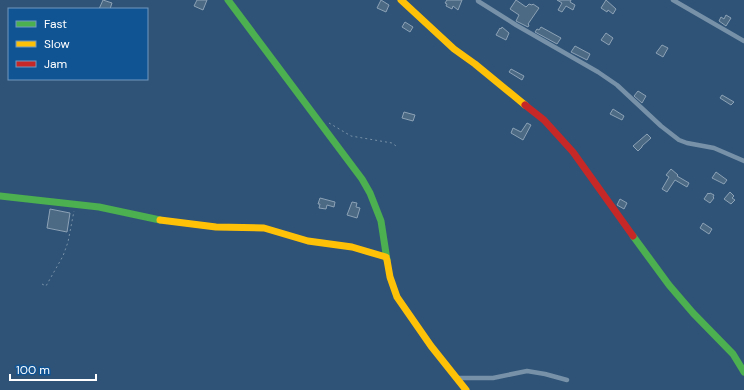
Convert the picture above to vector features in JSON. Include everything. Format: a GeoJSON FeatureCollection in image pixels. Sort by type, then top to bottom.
{"type":"FeatureCollection","features":[{"type":"Feature","properties":{"kind":"street"},"geometry":{"type":"LineString","coordinates":[[228,0],[362,179],[370,193],[381,221],[390,277],[397,297],[415,324],[466,390]]}},
{"type":"Feature","properties":{"kind":"street"},"geometry":{"type":"LineString","coordinates":[[401,0],[454,48],[544,120],[573,152],[645,254],[669,285],[693,313],[733,354],[744,372]]}},
{"type":"Feature","properties":{"kind":"street"},"geometry":{"type":"LineString","coordinates":[[478,0],[516,25],[618,85],[661,126],[679,140],[714,148],[744,161]]}},
{"type":"Feature","properties":{"kind":"street"},"geometry":{"type":"LineString","coordinates":[[673,0],[744,41]]}},
{"type":"Feature","properties":{"kind":"street"},"geometry":{"type":"LineString","coordinates":[[0,196],[99,207],[179,223],[216,227],[264,228],[308,241],[352,247],[386,257]]}},
{"type":"Feature","properties":{"kind":"street"},"geometry":{"type":"LineString","coordinates":[[456,378],[493,378],[527,371],[567,380]]}},
{"type":"Feature","properties":{"kind":"path"},"geometry":{"type":"LineString","coordinates":[[329,123],[351,136],[392,143],[396,146]]}},
{"type":"Feature","properties":{"kind":"path"},"geometry":{"type":"LineString","coordinates":[[42,284],[46,286],[63,256],[68,242],[76,205]]}},
{"type":"Feature","properties":{"kind":"building"},"geometry":{"type":"Polygon","coordinates":[[[103,0],[112,3],[110,8],[99,8],[103,0]]]}},
{"type":"Feature","properties":{"kind":"building"},"geometry":{"type":"Polygon","coordinates":[[[197,0],[207,0],[203,10],[194,6],[197,0]]]}},
{"type":"Feature","properties":{"kind":"building"},"geometry":{"type":"Polygon","coordinates":[[[381,0],[389,5],[386,12],[377,8],[381,0]]]}},
{"type":"Feature","properties":{"kind":"building"},"geometry":{"type":"Polygon","coordinates":[[[447,0],[462,0],[458,10],[453,6],[452,9],[446,6],[447,4],[445,3],[447,0]]]}},
{"type":"Feature","properties":{"kind":"building"},"geometry":{"type":"Polygon","coordinates":[[[516,0],[526,7],[529,4],[533,4],[539,8],[528,24],[528,27],[516,21],[519,15],[510,9],[516,0]]]}},
{"type":"Feature","properties":{"kind":"building"},"geometry":{"type":"Polygon","coordinates":[[[557,0],[571,0],[570,2],[575,5],[573,10],[566,6],[562,12],[558,10],[562,3],[557,0]]]}},
{"type":"Feature","properties":{"kind":"building"},"geometry":{"type":"Polygon","coordinates":[[[606,0],[616,9],[613,14],[608,10],[607,12],[601,8],[606,0]]]}},
{"type":"Feature","properties":{"kind":"building"},"geometry":{"type":"Polygon","coordinates":[[[726,15],[731,18],[726,26],[719,21],[721,17],[724,19],[726,15]]]}},
{"type":"Feature","properties":{"kind":"building"},"geometry":{"type":"Polygon","coordinates":[[[405,22],[413,27],[410,32],[402,27],[405,22]]]}},
{"type":"Feature","properties":{"kind":"building"},"geometry":{"type":"Polygon","coordinates":[[[502,27],[509,33],[506,40],[496,35],[502,27]]]}},
{"type":"Feature","properties":{"kind":"building"},"geometry":{"type":"Polygon","coordinates":[[[541,27],[561,38],[557,44],[535,32],[541,27]]]}},
{"type":"Feature","properties":{"kind":"building"},"geometry":{"type":"Polygon","coordinates":[[[606,33],[613,38],[609,45],[601,40],[606,33]]]}},
{"type":"Feature","properties":{"kind":"building"},"geometry":{"type":"Polygon","coordinates":[[[662,45],[668,48],[663,57],[656,53],[662,45]]]}},
{"type":"Feature","properties":{"kind":"building"},"geometry":{"type":"Polygon","coordinates":[[[575,46],[590,54],[587,60],[571,52],[575,46]]]}},
{"type":"Feature","properties":{"kind":"building"},"geometry":{"type":"Polygon","coordinates":[[[511,69],[524,76],[522,80],[509,72],[511,69]]]}},
{"type":"Feature","properties":{"kind":"building"},"geometry":{"type":"Polygon","coordinates":[[[638,91],[646,96],[642,103],[634,96],[638,91]]]}},
{"type":"Feature","properties":{"kind":"building"},"geometry":{"type":"Polygon","coordinates":[[[722,95],[734,102],[731,105],[720,98],[722,95]]]}},
{"type":"Feature","properties":{"kind":"building"},"geometry":{"type":"Polygon","coordinates":[[[613,109],[624,116],[622,120],[610,114],[613,109]]]}},
{"type":"Feature","properties":{"kind":"building"},"geometry":{"type":"Polygon","coordinates":[[[404,112],[415,115],[413,121],[402,118],[404,112]]]}},
{"type":"Feature","properties":{"kind":"building"},"geometry":{"type":"Polygon","coordinates":[[[527,123],[531,125],[523,140],[511,133],[513,128],[521,132],[527,123]]]}},
{"type":"Feature","properties":{"kind":"building"},"geometry":{"type":"Polygon","coordinates":[[[647,134],[651,138],[638,151],[633,146],[647,134]]]}},
{"type":"Feature","properties":{"kind":"building"},"geometry":{"type":"Polygon","coordinates":[[[671,169],[678,175],[677,176],[689,183],[687,187],[675,180],[667,192],[662,189],[669,177],[666,175],[671,169]]]}},
{"type":"Feature","properties":{"kind":"building"},"geometry":{"type":"Polygon","coordinates":[[[716,172],[727,180],[724,184],[712,178],[716,172]]]}},
{"type":"Feature","properties":{"kind":"building"},"geometry":{"type":"Polygon","coordinates":[[[730,192],[734,196],[732,198],[735,200],[731,204],[724,199],[730,192]]]}},
{"type":"Feature","properties":{"kind":"building"},"geometry":{"type":"Polygon","coordinates":[[[708,193],[714,195],[714,198],[710,203],[704,199],[708,193]]]}},
{"type":"Feature","properties":{"kind":"building"},"geometry":{"type":"Polygon","coordinates":[[[320,198],[335,202],[334,207],[327,205],[326,209],[319,208],[320,204],[318,204],[320,198]]]}},
{"type":"Feature","properties":{"kind":"building"},"geometry":{"type":"Polygon","coordinates":[[[620,199],[627,203],[624,209],[617,205],[620,199]]]}},
{"type":"Feature","properties":{"kind":"building"},"geometry":{"type":"Polygon","coordinates":[[[352,202],[357,203],[356,207],[360,208],[357,218],[347,215],[352,202]]]}},
{"type":"Feature","properties":{"kind":"building"},"geometry":{"type":"Polygon","coordinates":[[[50,209],[70,213],[67,232],[47,228],[50,209]]]}},
{"type":"Feature","properties":{"kind":"building"},"geometry":{"type":"Polygon","coordinates":[[[703,223],[712,229],[709,234],[700,228],[703,223]]]}},
{"type":"Feature","properties":{"kind":"traffic: fast"},"geometry":{"type":"LineString","coordinates":[[228,0],[362,179],[370,193],[381,221],[387,260]]}},
{"type":"Feature","properties":{"kind":"traffic: fast"},"geometry":{"type":"LineString","coordinates":[[0,196],[99,207],[160,220]]}},
{"type":"Feature","properties":{"kind":"traffic: fast"},"geometry":{"type":"LineString","coordinates":[[633,236],[669,285],[693,313],[733,354],[744,372]]}},
{"type":"Feature","properties":{"kind":"traffic: slow"},"geometry":{"type":"LineString","coordinates":[[401,0],[454,49],[475,64],[525,105]]}},
{"type":"Feature","properties":{"kind":"traffic: slow"},"geometry":{"type":"LineString","coordinates":[[160,220],[216,227],[264,228],[308,241],[352,247],[386,257]]}},
{"type":"Feature","properties":{"kind":"traffic: slow"},"geometry":{"type":"LineString","coordinates":[[387,260],[390,277],[397,297],[431,346],[466,390]]}},
{"type":"Feature","properties":{"kind":"traffic: jam"},"geometry":{"type":"LineString","coordinates":[[525,105],[544,120],[573,152],[633,236]]}}]}
